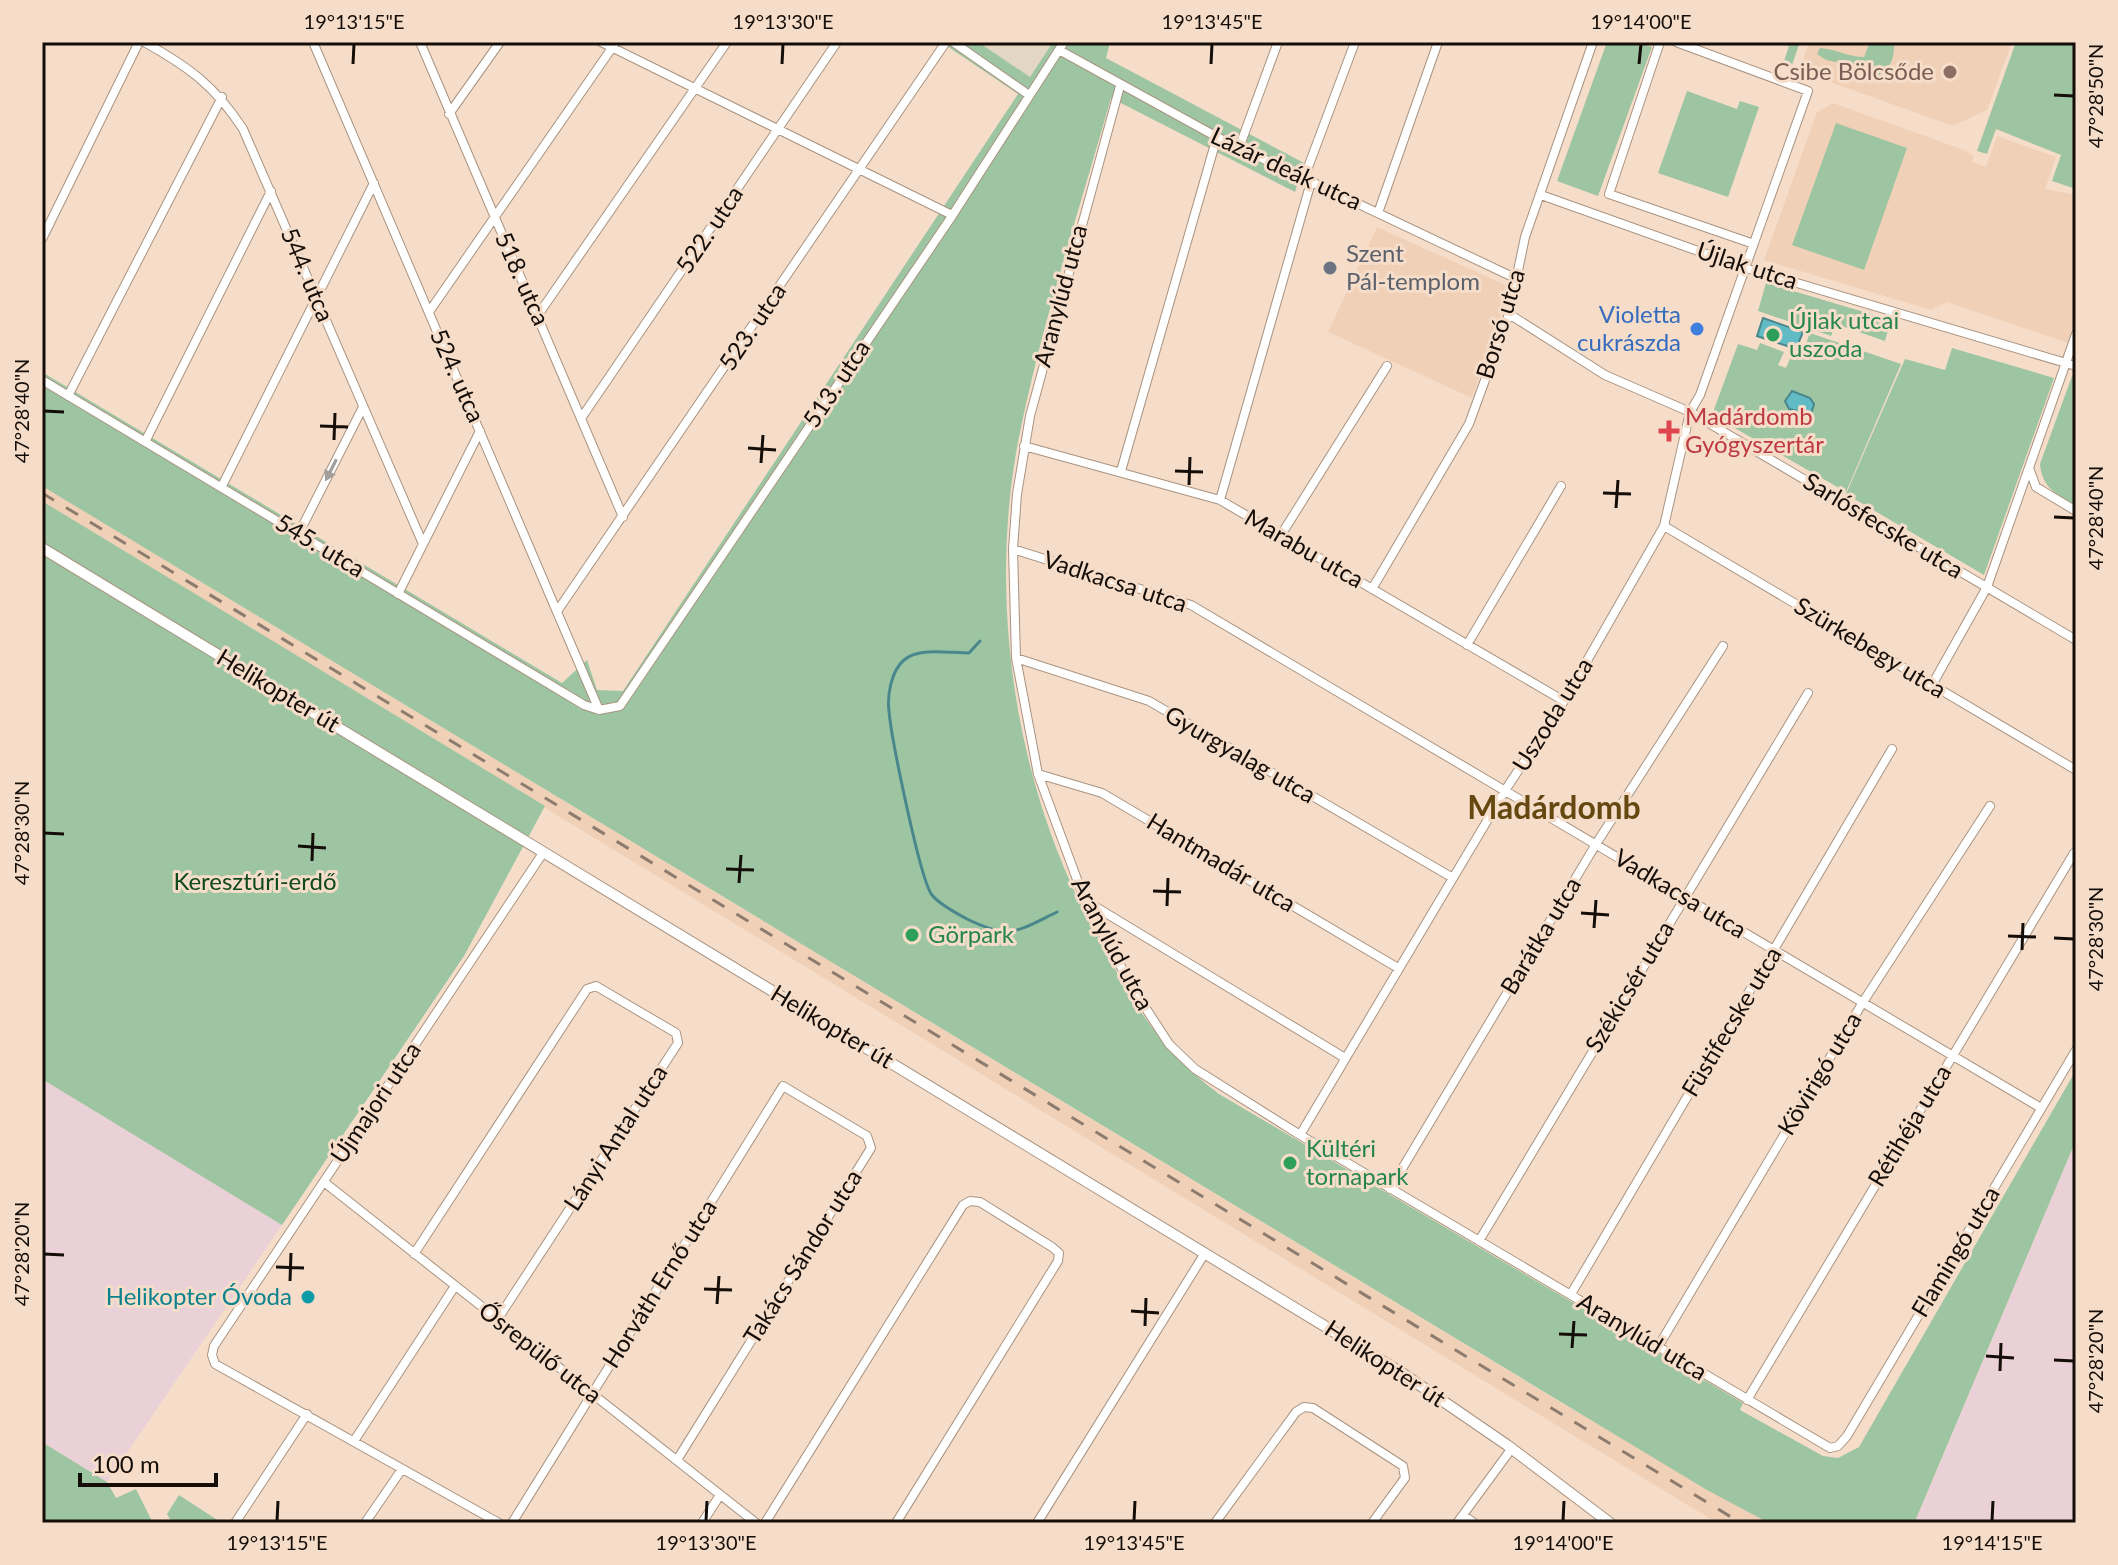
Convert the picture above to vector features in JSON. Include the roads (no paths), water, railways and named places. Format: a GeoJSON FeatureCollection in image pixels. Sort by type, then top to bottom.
{"type":"FeatureCollection","features":[{"type":"Feature","properties":{"kind":"street","name":"544. utca"},"geometry":{"type":"LineString","coordinates":[[142,42],[186,65],[222,97],[243,129],[423,544]]}},
{"type":"Feature","properties":{"kind":"street"},"geometry":{"type":"LineString","coordinates":[[42,239],[142,42]]}},
{"type":"Feature","properties":{"kind":"street","name":"524. utca"},"geometry":{"type":"LineString","coordinates":[[313,42],[599,710]]}},
{"type":"Feature","properties":{"kind":"street","name":"518. utca"},"geometry":{"type":"LineString","coordinates":[[420,42],[623,517]]}},
{"type":"Feature","properties":{"kind":"street"},"geometry":{"type":"LineString","coordinates":[[449,114],[500,42]]}},
{"type":"Feature","properties":{"kind":"street"},"geometry":{"type":"LineString","coordinates":[[601,42],[614,45],[952,215]]}},
{"type":"Feature","properties":{"kind":"street"},"geometry":{"type":"LineString","coordinates":[[538,315],[727,42]]}},
{"type":"Feature","properties":{"kind":"street","name":"522. utca"},"geometry":{"type":"LineString","coordinates":[[582,417],[837,42]]}},
{"type":"Feature","properties":{"kind":"street","name":"523. utca"},"geometry":{"type":"LineString","coordinates":[[558,610],[946,42]]}},
{"type":"Feature","properties":{"kind":"street"},"geometry":{"type":"LineString","coordinates":[[953,42],[1029,95]]}},
{"type":"Feature","properties":{"kind":"street"},"geometry":{"type":"LineString","coordinates":[[1239,148],[1278,42]]}},
{"type":"Feature","properties":{"kind":"street"},"geometry":{"type":"LineString","coordinates":[[1220,500],[1308,180],[1355,42]]}},
{"type":"Feature","properties":{"kind":"street"},"geometry":{"type":"LineString","coordinates":[[1378,213],[1438,42]]}},
{"type":"Feature","properties":{"kind":"street","name":"Borsó utca"},"geometry":{"type":"LineString","coordinates":[[1372,589],[1469,424],[1509,314],[1525,237],[1593,42]]}},
{"type":"Feature","properties":{"kind":"street"},"geometry":{"type":"LineString","coordinates":[[1660,42],[1609,194],[1751,243]]}},
{"type":"Feature","properties":{"kind":"street"},"geometry":{"type":"LineString","coordinates":[[1676,42],[1808,91],[1743,267]]}},
{"type":"Feature","properties":{"kind":"street"},"geometry":{"type":"LineString","coordinates":[[429,312],[614,45]]}},
{"type":"Feature","properties":{"kind":"street","name":"513. utca"},"geometry":{"type":"LineString","coordinates":[[599,710],[620,706],[632,692],[952,215],[1061,46]]}},
{"type":"Feature","properties":{"kind":"street","name":"Lázár deák utca"},"geometry":{"type":"LineString","coordinates":[[1061,46],[1120,86],[1217,137],[1517,279]]}},
{"type":"Feature","properties":{"kind":"street","name":"Aranylúd utca"},"geometry":{"type":"LineString","coordinates":[[1120,86],[1037,386],[1024,446],[1013,549],[1016,658],[1038,774],[1085,901],[1132,987],[1169,1044],[1195,1069],[1390,1189],[1830,1448]]}},
{"type":"Feature","properties":{"kind":"street"},"geometry":{"type":"LineString","coordinates":[[68,396],[222,97]]}},
{"type":"Feature","properties":{"kind":"street"},"geometry":{"type":"LineString","coordinates":[[1121,471],[1217,137]]}},
{"type":"Feature","properties":{"kind":"street"},"geometry":{"type":"LineString","coordinates":[[222,486],[374,183]]}},
{"type":"Feature","properties":{"kind":"street"},"geometry":{"type":"LineString","coordinates":[[146,440],[271,191]]}},
{"type":"Feature","properties":{"kind":"street","name":"Újlak utca"},"geometry":{"type":"LineString","coordinates":[[1541,195],[1743,267],[2076,366]]}},
{"type":"Feature","properties":{"kind":"street","name":"Uszoda utca"},"geometry":{"type":"LineString","coordinates":[[1300,1135],[1506,789],[1564,701],[1664,526],[1690,412],[1700,395],[1743,267]]}},
{"type":"Feature","properties":{"kind":"street","name":"Sarlósfecske utca"},"geometry":{"type":"LineString","coordinates":[[1509,314],[1605,375],[1690,412],[2076,640]]}},
{"type":"Feature","properties":{"kind":"street"},"geometry":{"type":"LineString","coordinates":[[1932,685],[1987,587],[2076,334]]}},
{"type":"Feature","properties":{"kind":"street"},"geometry":{"type":"LineString","coordinates":[[1281,535],[1387,366]]}},
{"type":"Feature","properties":{"kind":"street","name":"545. utca"},"geometry":{"type":"LineString","coordinates":[[42,380],[584,705],[599,710]]}},
{"type":"Feature","properties":{"kind":"street"},"geometry":{"type":"LineString","coordinates":[[299,533],[363,407]]}},
{"type":"Feature","properties":{"kind":"street"},"geometry":{"type":"LineString","coordinates":[[398,594],[480,431]]}},
{"type":"Feature","properties":{"kind":"street","name":"Marabu utca"},"geometry":{"type":"LineString","coordinates":[[1024,446],[1220,500],[1564,701]]}},
{"type":"Feature","properties":{"kind":"street"},"geometry":{"type":"LineString","coordinates":[[2029,465],[2036,487],[2076,511]]}},
{"type":"Feature","properties":{"kind":"street"},"geometry":{"type":"LineString","coordinates":[[1467,645],[1561,486]]}},
{"type":"Feature","properties":{"kind":"street","name":"Szürkebegy utca"},"geometry":{"type":"LineString","coordinates":[[1664,526],[2076,770]]}},
{"type":"Feature","properties":{"kind":"street","name":"Helikopter út"},"geometry":{"type":"LineString","coordinates":[[42,548],[1402,1373],[1512,1448],[1610,1523]]}},
{"type":"Feature","properties":{"kind":"street","name":"Vadkacsa utca"},"geometry":{"type":"LineString","coordinates":[[1013,549],[1191,605],[2041,1108]]}},
{"type":"Feature","properties":{"kind":"street","name":"Barátka utca"},"geometry":{"type":"LineString","coordinates":[[1390,1189],[1596,844],[1723,646]]}},
{"type":"Feature","properties":{"kind":"street","name":"Gyurgyalag utca"},"geometry":{"type":"LineString","coordinates":[[1016,658],[1149,701],[1453,878]]}},
{"type":"Feature","properties":{"kind":"street","name":"Székicsér utca"},"geometry":{"type":"LineString","coordinates":[[1479,1241],[1808,693]]}},
{"type":"Feature","properties":{"kind":"street","name":"Füstifecske utca"},"geometry":{"type":"LineString","coordinates":[[1571,1294],[1892,749]]}},
{"type":"Feature","properties":{"kind":"street","name":"Hantmadár utca"},"geometry":{"type":"LineString","coordinates":[[1038,774],[1102,793],[1398,968]]}},
{"type":"Feature","properties":{"kind":"street","name":"Kövirigó utca"},"geometry":{"type":"LineString","coordinates":[[1658,1347],[1863,1002],[1990,806]]}},
{"type":"Feature","properties":{"kind":"street","name":"Újmajori utca"},"geometry":{"type":"LineString","coordinates":[[307,1414],[215,1364],[212,1355],[214,1346],[543,853]]}},
{"type":"Feature","properties":{"kind":"street","name":"Rétihéja utca"},"geometry":{"type":"LineString","coordinates":[[1747,1400],[2074,853]]}},
{"type":"Feature","properties":{"kind":"street"},"geometry":{"type":"LineString","coordinates":[[1085,901],[1345,1058]]}},
{"type":"Feature","properties":{"kind":"street","name":"Lányi Antal utca"},"geometry":{"type":"LineString","coordinates":[[414,1254],[587,989],[596,986],[676,1033],[678,1043],[497,1320]]}},
{"type":"Feature","properties":{"kind":"street","name":"Flamingó utca"},"geometry":{"type":"LineString","coordinates":[[1830,1448],[1838,1446],[1847,1436],[2076,1050]]}},
{"type":"Feature","properties":{"kind":"street","name":"Horváth Ernő utca"},"geometry":{"type":"LineString","coordinates":[[512,1523],[783,1086]]}},
{"type":"Feature","properties":{"kind":"street","name":"Takács Sándor utca"},"geometry":{"type":"LineString","coordinates":[[677,1460],[871,1148],[867,1136],[783,1086]]}},
{"type":"Feature","properties":{"kind":"street","name":"Ősrepülő utca"},"geometry":{"type":"LineString","coordinates":[[324,1182],[756,1523]]}},
{"type":"Feature","properties":{"kind":"street"},"geometry":{"type":"LineString","coordinates":[[765,1523],[963,1205],[970,1201],[980,1202],[1052,1247],[1059,1253],[1058,1261],[896,1523]]}},
{"type":"Feature","properties":{"kind":"street"},"geometry":{"type":"LineString","coordinates":[[1037,1523],[1205,1253]]}},
{"type":"Feature","properties":{"kind":"street"},"geometry":{"type":"LineString","coordinates":[[354,1441],[455,1286]]}},
{"type":"Feature","properties":{"kind":"street"},"geometry":{"type":"LineString","coordinates":[[1215,1523],[1296,1412],[1304,1407],[1313,1408],[1403,1466],[1406,1473],[1372,1523]]}},
{"type":"Feature","properties":{"kind":"street"},"geometry":{"type":"LineString","coordinates":[[235,1523],[307,1414],[499,1523]]}},
{"type":"Feature","properties":{"kind":"street"},"geometry":{"type":"LineString","coordinates":[[1474,1523],[1460,1519],[1512,1448]]}},
{"type":"Feature","properties":{"kind":"street"},"geometry":{"type":"LineString","coordinates":[[365,1523],[402,1469]]}},
{"type":"Feature","properties":{"kind":"street"},"geometry":{"type":"LineString","coordinates":[[702,1523],[720,1495]]}},
{"type":"Feature","properties":{"kind":"water"},"geometry":{"type":"Polygon","coordinates":[[[1763,318],[1803,332],[1796,349],[1757,336],[1763,318]]]}},
{"type":"Feature","properties":{"kind":"water"},"geometry":{"type":"Polygon","coordinates":[[[1792,391],[1810,398],[1814,404],[1811,414],[1789,409],[1785,401],[1792,391]]]}},
{"type":"Feature","properties":{"kind":"waterway"},"geometry":{"type":"LineString","coordinates":[[980,641],[969,653],[926,652],[910,656],[896,670],[889,691],[891,725],[920,863],[935,899],[967,919],[993,930],[1022,929],[1057,912]]}},
{"type":"Feature","properties":{"kind":"railway"},"geometry":{"type":"LineString","coordinates":[[42,493],[1741,1523]]}},
{"type":"Feature","properties":{"kind":"place","name":"Csibe Bölcsőde"},"geometry":{"type":"Point","coordinates":[1950,72]}},
{"type":"Feature","properties":{"kind":"place","name":"Szent Pál-templom"},"geometry":{"type":"Point","coordinates":[1330,268]}},
{"type":"Feature","properties":{"kind":"place","name":"Violetta cukrászda"},"geometry":{"type":"Point","coordinates":[1697,329]}},
{"type":"Feature","properties":{"kind":"place","name":"Újlak utcai uszoda"},"geometry":{"type":"Point","coordinates":[1773,335]}},
{"type":"Feature","properties":{"kind":"place","name":"Madárdomb Gyógyszertár"},"geometry":{"type":"Point","coordinates":[1669,431]}},
{"type":"Feature","properties":{"kind":"place","name":"Görpark"},"geometry":{"type":"Point","coordinates":[912,935]}},
{"type":"Feature","properties":{"kind":"place","name":"Kültéri tornapark"},"geometry":{"type":"Point","coordinates":[1290,1163]}},
{"type":"Feature","properties":{"kind":"place","name":"Helikopter Óvoda"},"geometry":{"type":"Point","coordinates":[308,1297]}},
{"type":"Feature","properties":{"kind":"district","name":"Madárdomb"},"geometry":{"type":"Point","coordinates":[1554,808]}},
{"type":"Feature","properties":{"kind":"park label","name":"Keresztúri-erdő"},"geometry":{"type":"Point","coordinates":[255,882]}}]}
